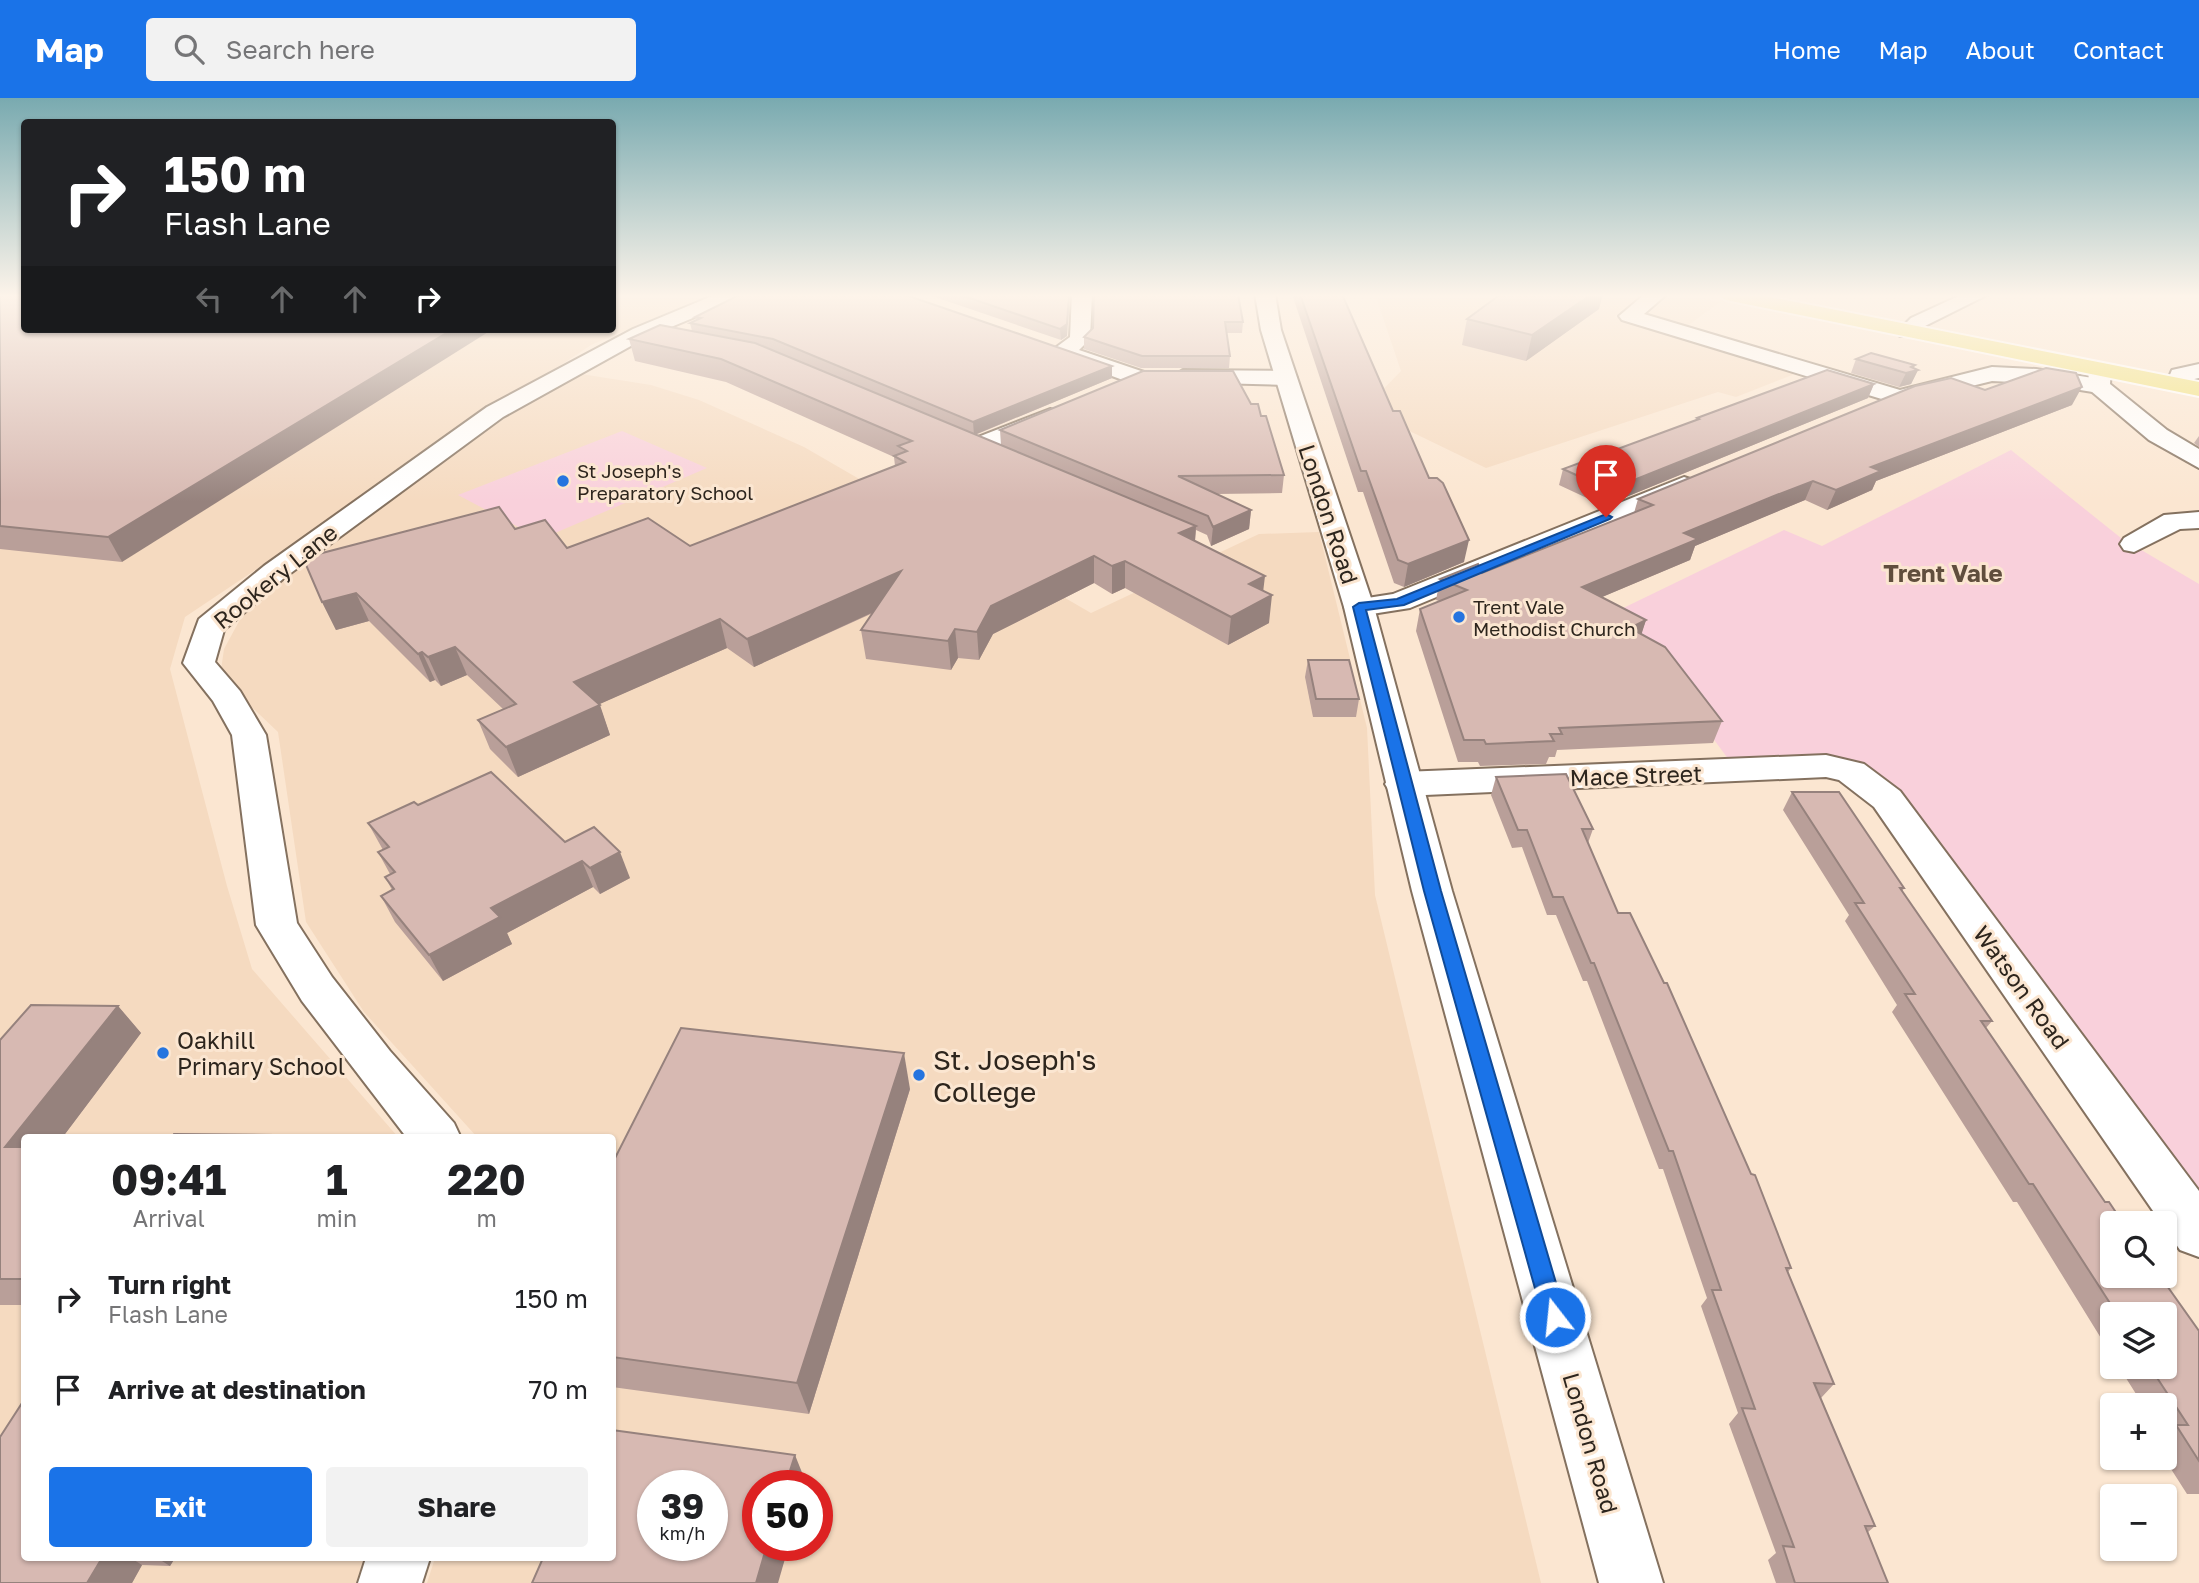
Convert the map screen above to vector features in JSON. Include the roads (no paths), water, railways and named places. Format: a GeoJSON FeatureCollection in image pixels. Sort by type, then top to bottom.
{"type":"FeatureCollection","features":[{"type":"Feature","properties":{"kind":"highway"},"geometry":{"type":"LineString","coordinates":[[2038,363],[2099,378],[2177,384],[2199,389]]}},
{"type":"Feature","properties":{"kind":"street","name":"Rookery Lane"},"geometry":{"type":"LineString","coordinates":[[434,1134],[374,1064],[317,989],[276,925],[249,735],[228,698],[198,663],[210,626],[274,572],[495,412],[584,363]]}},
{"type":"Feature","properties":{"kind":"street"},"geometry":{"type":"LineString","coordinates":[[1098,363],[1139,378],[1286,378]]}},
{"type":"Feature","properties":{"kind":"street","name":"London Road"},"geometry":{"type":"LineString","coordinates":[[1281,363],[1359,607],[1403,784],[1631,1583]]}},
{"type":"Feature","properties":{"kind":"street"},"geometry":{"type":"LineString","coordinates":[[1786,363],[1898,397]]}},
{"type":"Feature","properties":{"kind":"street"},"geometry":{"type":"LineString","coordinates":[[2177,384],[2179,375],[2199,371]]}},
{"type":"Feature","properties":{"kind":"street"},"geometry":{"type":"LineString","coordinates":[[1863,412],[1898,397],[1993,374],[2099,378],[2158,435],[2199,460]]}},
{"type":"Feature","properties":{"kind":"street"},"geometry":{"type":"LineString","coordinates":[[1113,389],[1139,378]]}},
{"type":"Feature","properties":{"kind":"street"},"geometry":{"type":"LineString","coordinates":[[974,447],[1075,405]]}},
{"type":"Feature","properties":{"kind":"street"},"geometry":{"type":"LineString","coordinates":[[950,437],[999,458]]}},
{"type":"Feature","properties":{"kind":"street"},"geometry":{"type":"LineString","coordinates":[[1359,607],[1399,602],[1710,474]]}},
{"type":"Feature","properties":{"kind":"street"},"geometry":{"type":"LineString","coordinates":[[2134,544],[2174,521],[2199,520]]}},
{"type":"Feature","properties":{"kind":"street","name":"Mace Street"},"geometry":{"type":"LineString","coordinates":[[1403,784],[1826,766]]}},
{"type":"Feature","properties":{"kind":"street","name":"Watson Road"},"geometry":{"type":"LineString","coordinates":[[1826,766],[1851,772],[1887,799],[2199,1233]]}},
{"type":"Feature","properties":{"kind":"street"},"geometry":{"type":"LineString","coordinates":[[390,1583],[397,1561]]}},
{"type":"Feature","properties":{"kind":"place","name":"St Joseph's Preparatory School"},"geometry":{"type":"Point","coordinates":[563,481]}},
{"type":"Feature","properties":{"kind":"place","name":"Trent Vale Methodist Church"},"geometry":{"type":"Point","coordinates":[1459,617]}},
{"type":"Feature","properties":{"kind":"place","name":"Oakhill Primary School"},"geometry":{"type":"Point","coordinates":[163,1053]}},
{"type":"Feature","properties":{"kind":"place","name":"St. Joseph's College"},"geometry":{"type":"Point","coordinates":[919,1075]}},
{"type":"Feature","properties":{"kind":"district","name":"Trent Vale"},"geometry":{"type":"Point","coordinates":[1943,572]}}]}
